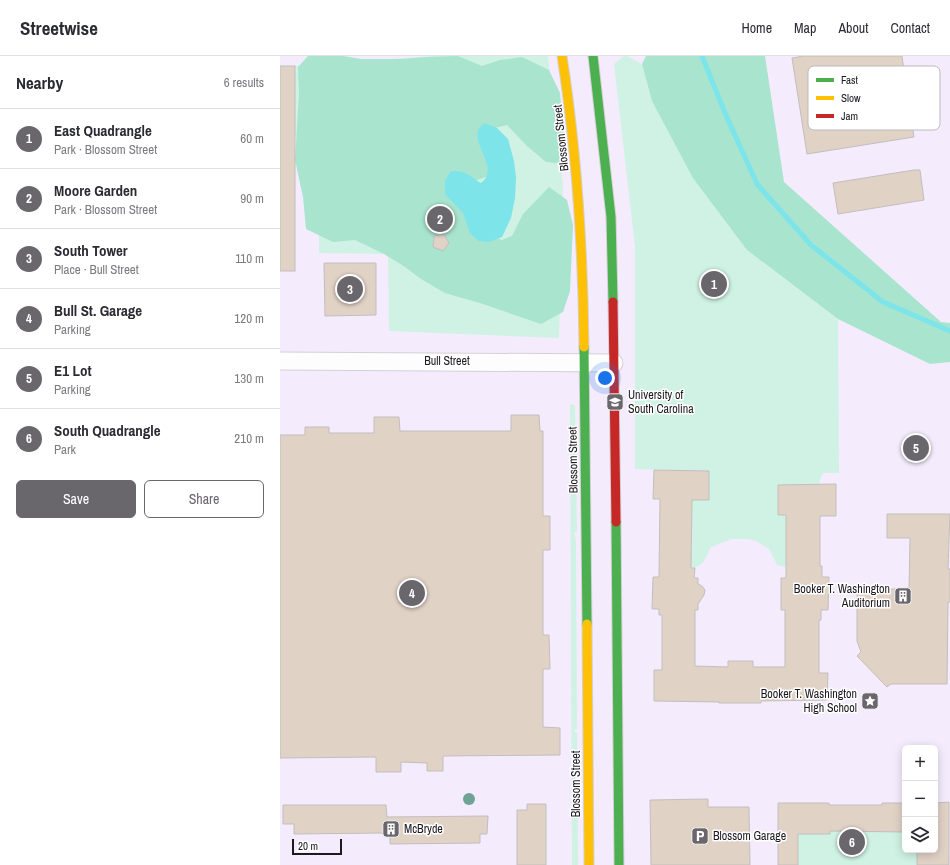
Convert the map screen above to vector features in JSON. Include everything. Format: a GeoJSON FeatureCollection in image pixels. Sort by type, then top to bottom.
{"type":"FeatureCollection","features":[{"type":"Feature","properties":{"kind":"main road","name":"Blossom Street"},"geometry":{"type":"LineString","coordinates":[[562,56],[570,103],[582,233],[589,865]]}},
{"type":"Feature","properties":{"kind":"main road"},"geometry":{"type":"LineString","coordinates":[[592,56],[603,136],[611,217],[619,865]]}},
{"type":"Feature","properties":{"kind":"street","name":"Bull Street"},"geometry":{"type":"LineString","coordinates":[[280,361],[614,363]]}},
{"type":"Feature","properties":{"kind":"shaded area","name":"University of South Carolina"},"geometry":{"type":"Polygon","coordinates":[[[280,56],[950,56],[950,865],[280,865],[280,56]]]}},
{"type":"Feature","properties":{"kind":"green space"},"geometry":{"type":"Polygon","coordinates":[[[308,56],[343,56],[361,59],[402,59],[458,56],[482,66],[500,60],[522,57],[549,70],[560,93],[566,164],[546,162],[527,146],[507,125],[495,128],[489,176],[466,186],[490,235],[502,240],[512,236],[523,214],[549,187],[567,200],[573,225],[570,291],[563,312],[541,324],[480,303],[445,293],[384,254],[355,240],[333,242],[306,229],[303,197],[295,160],[299,94],[298,67],[308,56]]]}},
{"type":"Feature","properties":{"kind":"green space"},"geometry":{"type":"Polygon","coordinates":[[[433,56],[548,56],[563,185],[559,338],[389,331],[388,254],[319,253],[319,139],[295,137],[295,66],[433,56]]]}},
{"type":"Feature","properties":{"kind":"green space"},"geometry":{"type":"Polygon","coordinates":[[[624,56],[627,56],[642,64],[652,101],[747,250],[838,319],[839,473],[823,473],[818,485],[778,485],[778,515],[786,515],[786,567],[777,565],[769,549],[756,541],[747,539],[732,539],[711,547],[702,564],[691,568],[692,500],[709,471],[635,469],[635,247],[614,64],[624,56]]]}},
{"type":"Feature","properties":{"kind":"green space"},"geometry":{"type":"Polygon","coordinates":[[[646,56],[765,56],[784,182],[941,322],[950,323],[950,362],[930,364],[838,319],[747,250],[693,178],[652,101],[642,64],[646,56]]]}},
{"type":"Feature","properties":{"kind":"green space"},"geometry":{"type":"Polygon","coordinates":[[[570,404],[575,405],[577,532],[574,532],[576,540],[577,729],[574,729],[577,733],[578,865],[572,865],[570,404]]]}},
{"type":"Feature","properties":{"kind":"green space"},"geometry":{"type":"Polygon","coordinates":[[[830,831],[902,832],[902,853],[917,853],[917,865],[798,865],[798,834],[829,834],[830,831]]]}},
{"type":"Feature","properties":{"kind":"water"},"geometry":{"type":"Polygon","coordinates":[[[484,123],[497,128],[508,139],[514,161],[516,178],[515,198],[511,218],[502,237],[489,242],[479,241],[470,233],[463,213],[445,194],[445,181],[450,172],[463,172],[481,183],[486,178],[488,167],[479,144],[478,137],[478,130],[484,123]]]}},
{"type":"Feature","properties":{"kind":"building"},"geometry":{"type":"Polygon","coordinates":[[[803,56],[902,56],[903,66],[808,66],[808,130],[913,130],[914,137],[807,154],[792,58],[803,56]]]}},
{"type":"Feature","properties":{"kind":"building"},"geometry":{"type":"Polygon","coordinates":[[[280,66],[295,66],[295,271],[280,271],[280,66]]]}},
{"type":"Feature","properties":{"kind":"building"},"geometry":{"type":"Polygon","coordinates":[[[920,170],[924,200],[838,214],[833,183],[920,170]]]}},
{"type":"Feature","properties":{"kind":"building"},"geometry":{"type":"Polygon","coordinates":[[[444,234],[449,243],[443,251],[433,247],[434,236],[444,234]]]}},
{"type":"Feature","properties":{"kind":"building"},"geometry":{"type":"Polygon","coordinates":[[[324,263],[376,263],[376,315],[325,316],[324,263]]]}},
{"type":"Feature","properties":{"kind":"building"},"geometry":{"type":"Polygon","coordinates":[[[511,415],[539,415],[540,431],[543,431],[543,516],[550,516],[550,550],[543,550],[543,635],[549,635],[550,669],[543,669],[543,727],[560,728],[560,755],[443,756],[443,771],[427,771],[427,763],[401,762],[401,772],[376,772],[376,757],[280,758],[280,435],[305,435],[305,427],[329,427],[329,433],[374,433],[374,417],[399,417],[400,431],[511,431],[511,415]]]}},
{"type":"Feature","properties":{"kind":"building"},"geometry":{"type":"Polygon","coordinates":[[[654,470],[709,471],[709,500],[692,500],[691,568],[695,568],[694,578],[698,578],[698,584],[705,590],[704,595],[698,604],[698,610],[695,610],[695,666],[728,667],[728,661],[753,661],[753,667],[785,667],[785,610],[781,610],[781,578],[786,578],[786,515],[778,515],[778,485],[836,484],[836,516],[820,516],[820,566],[822,566],[822,577],[829,577],[828,610],[821,610],[821,620],[819,620],[819,673],[828,673],[827,700],[761,701],[761,703],[654,701],[654,670],[662,670],[662,615],[659,615],[659,609],[652,609],[653,577],[659,577],[660,499],[653,499],[654,470]]]}},
{"type":"Feature","properties":{"kind":"building","name":"Booker T. Washington Auditorium"},"geometry":{"type":"Polygon","coordinates":[[[887,514],[950,514],[948,569],[950,569],[950,602],[948,602],[947,684],[891,684],[887,687],[857,656],[861,652],[857,641],[857,589],[909,589],[910,538],[887,538],[887,514]]]}},
{"type":"Feature","properties":{"kind":"building","name":"Blossom Garage"},"geometry":{"type":"Polygon","coordinates":[[[708,799],[708,807],[749,807],[750,865],[651,865],[650,800],[708,799]]]}},
{"type":"Feature","properties":{"kind":"building"},"geometry":{"type":"Polygon","coordinates":[[[949,802],[949,865],[917,865],[917,853],[938,853],[938,803],[949,802]]]}},
{"type":"Feature","properties":{"kind":"building"},"geometry":{"type":"Polygon","coordinates":[[[778,803],[882,805],[882,803],[902,803],[902,832],[830,831],[830,834],[798,834],[798,865],[778,865],[778,803]]]}},
{"type":"Feature","properties":{"kind":"building"},"geometry":{"type":"Polygon","coordinates":[[[527,804],[546,804],[546,865],[517,865],[517,810],[527,810],[527,804]]]}},
{"type":"Feature","properties":{"kind":"building","name":"McBryde"},"geometry":{"type":"Polygon","coordinates":[[[283,805],[386,805],[387,817],[488,816],[487,834],[480,834],[480,843],[390,844],[390,835],[383,835],[383,833],[294,834],[294,824],[283,824],[283,805]]]}},
{"type":"Feature","properties":{"kind":"waterway"},"geometry":{"type":"LineString","coordinates":[[702,56],[725,113],[757,184],[811,245],[883,302],[950,331]]}},
{"type":"Feature","properties":{"kind":"traffic: fast"},"geometry":{"type":"LineString","coordinates":[[593,56],[611,217],[613,302]]}},
{"type":"Feature","properties":{"kind":"traffic: fast"},"geometry":{"type":"LineString","coordinates":[[584,347],[587,624]]}},
{"type":"Feature","properties":{"kind":"traffic: fast"},"geometry":{"type":"LineString","coordinates":[[616,522],[619,865]]}},
{"type":"Feature","properties":{"kind":"traffic: slow"},"geometry":{"type":"LineString","coordinates":[[562,56],[572,129],[581,238],[584,347]]}},
{"type":"Feature","properties":{"kind":"traffic: slow"},"geometry":{"type":"LineString","coordinates":[[587,624],[589,865]]}},
{"type":"Feature","properties":{"kind":"traffic: jam"},"geometry":{"type":"LineString","coordinates":[[613,302],[616,522]]}},
{"type":"Feature","properties":{"kind":"place","name":"Moore Garden"},"geometry":{"type":"Point","coordinates":[440,219]}},
{"type":"Feature","properties":{"kind":"place","name":"East Quadrangle"},"geometry":{"type":"Point","coordinates":[714,284]}},
{"type":"Feature","properties":{"kind":"place","name":"South Tower"},"geometry":{"type":"Point","coordinates":[350,289]}},
{"type":"Feature","properties":{"kind":"place","name":"University of South Carolina"},"geometry":{"type":"Point","coordinates":[615,402]}},
{"type":"Feature","properties":{"kind":"place","name":"E1 Lot"},"geometry":{"type":"Point","coordinates":[916,448]}},
{"type":"Feature","properties":{"kind":"place","name":"Bull St. Garage"},"geometry":{"type":"Point","coordinates":[412,593]}},
{"type":"Feature","properties":{"kind":"place","name":"Booker T. Washington Auditorium"},"geometry":{"type":"Point","coordinates":[903,596]}},
{"type":"Feature","properties":{"kind":"place","name":"Booker T. Washington High School"},"geometry":{"type":"Point","coordinates":[870,701]}},
{"type":"Feature","properties":{"kind":"place","name":"McBryde"},"geometry":{"type":"Point","coordinates":[391,829]}},
{"type":"Feature","properties":{"kind":"place","name":"Blossom Garage"},"geometry":{"type":"Point","coordinates":[700,836]}},
{"type":"Feature","properties":{"kind":"place","name":"South Quadrangle"},"geometry":{"type":"Point","coordinates":[852,842]}}]}
